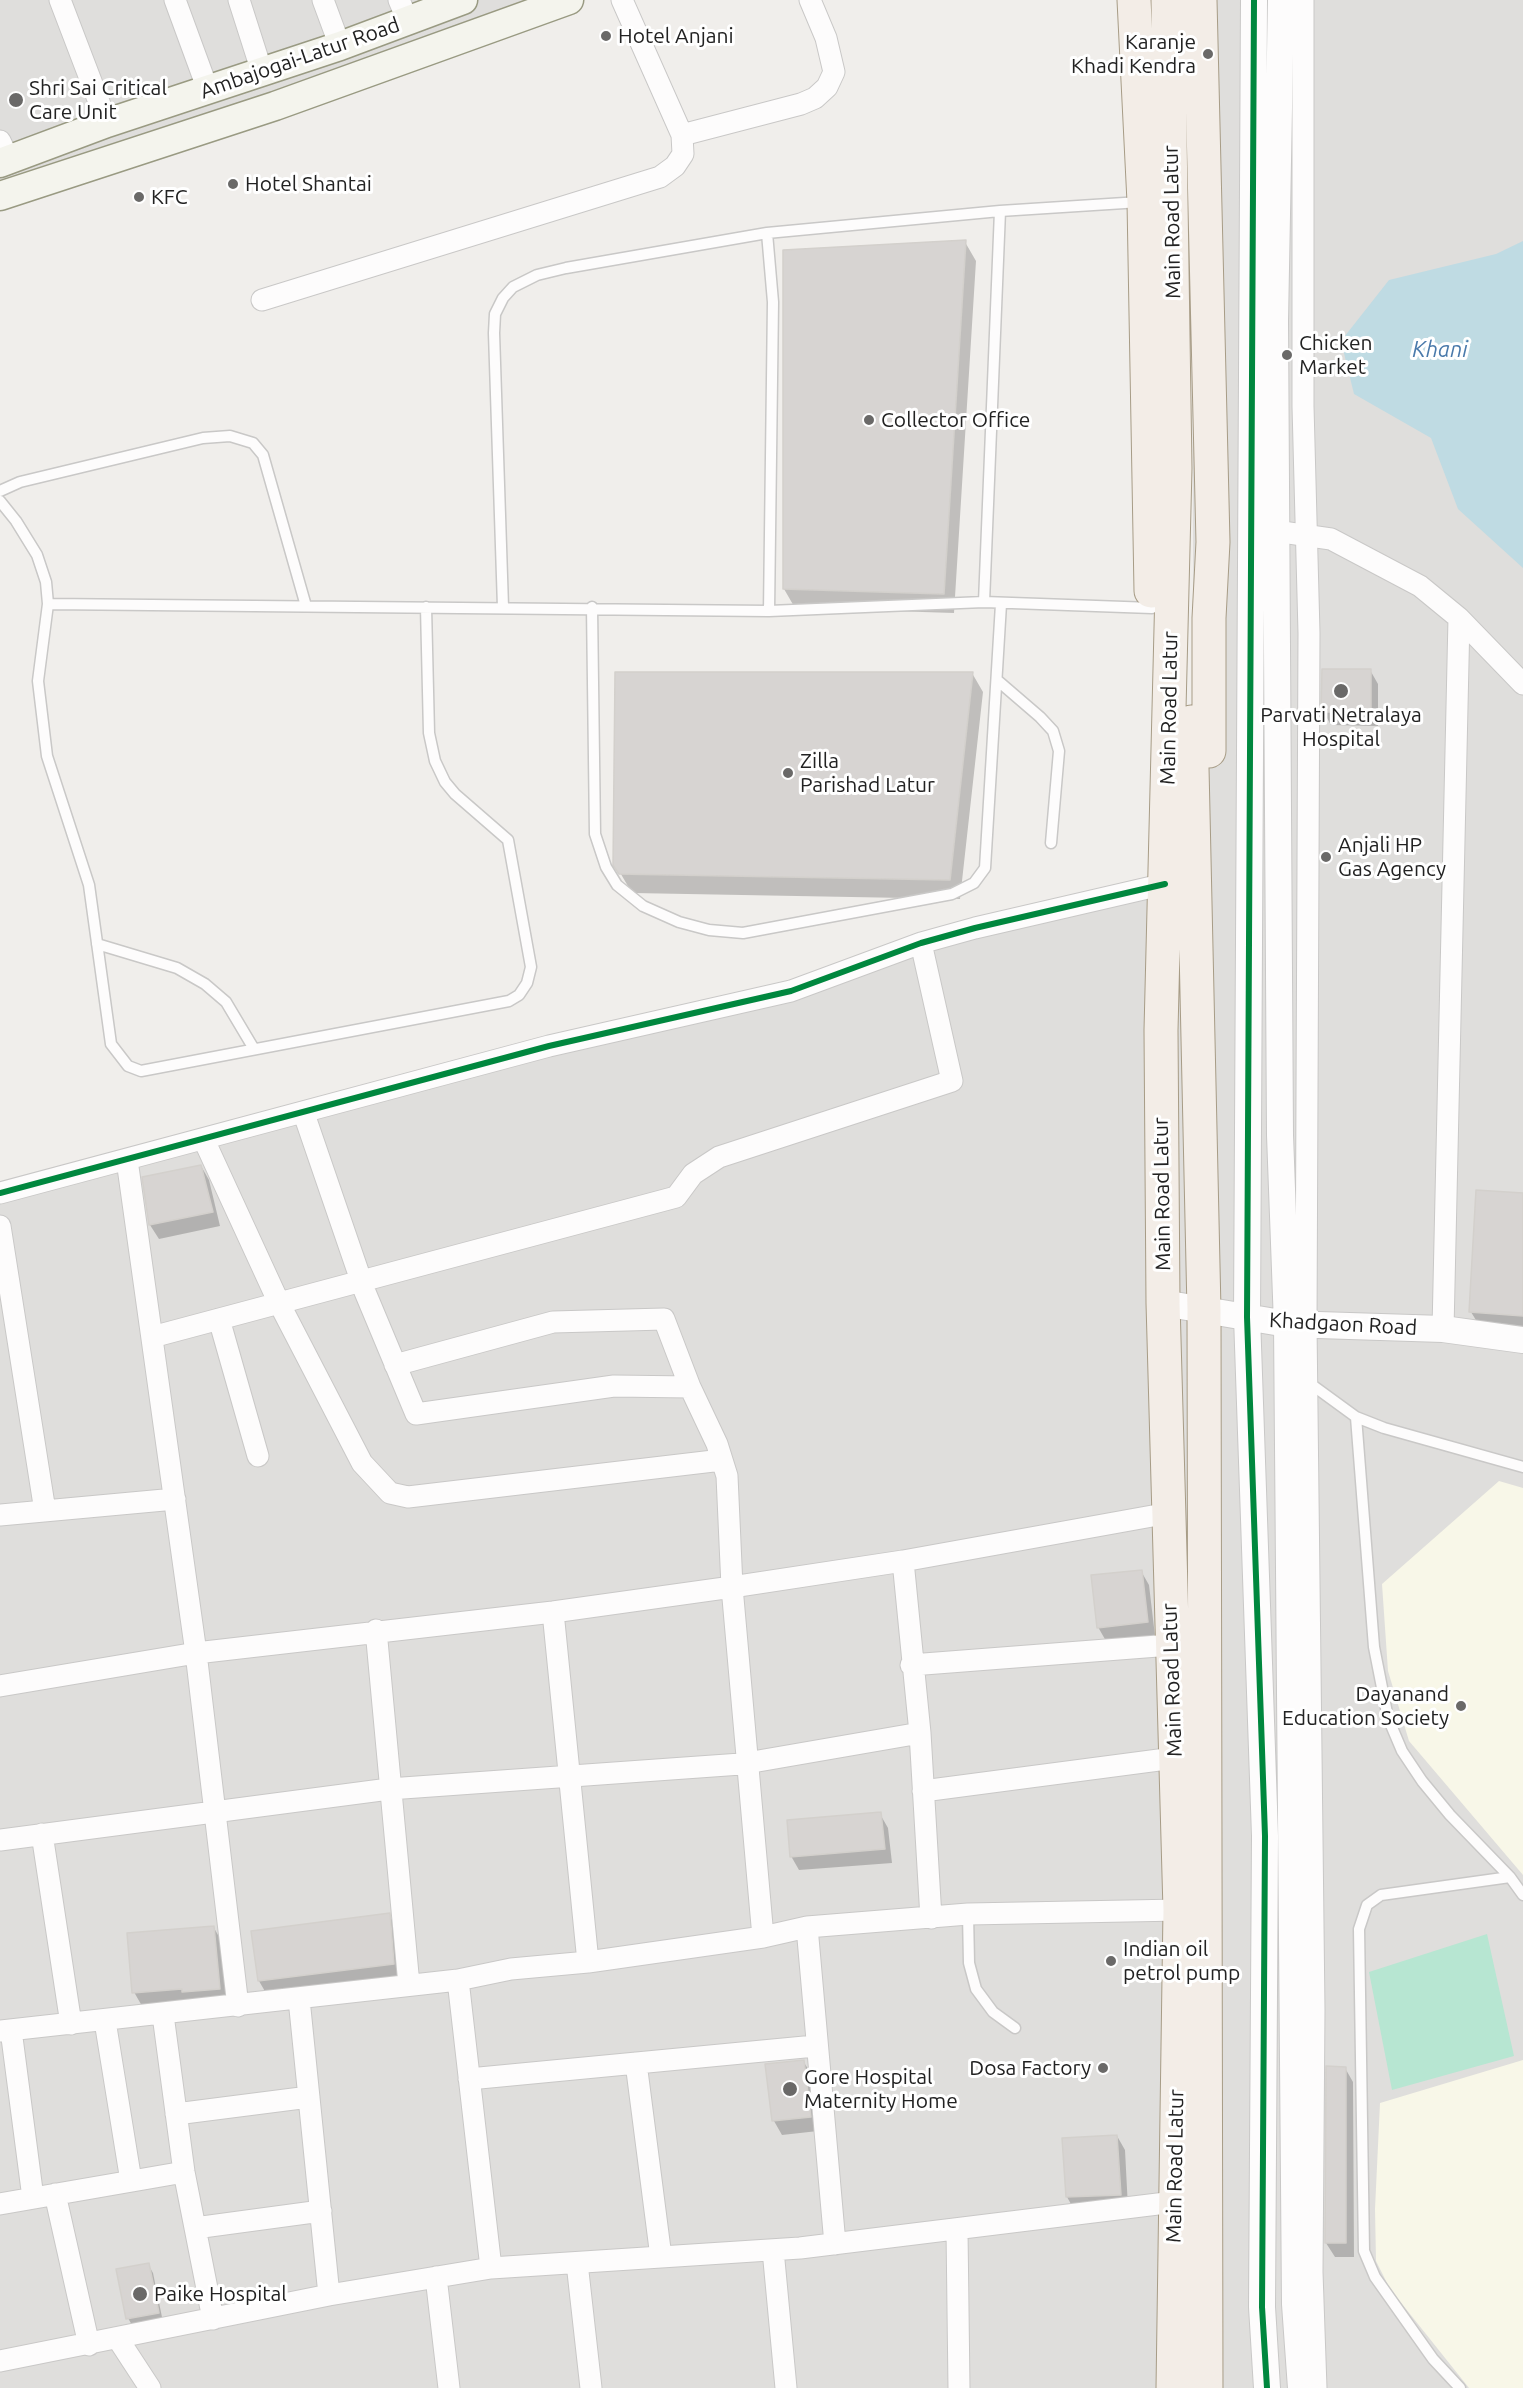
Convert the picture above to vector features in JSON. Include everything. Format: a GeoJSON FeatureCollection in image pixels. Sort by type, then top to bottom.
{"type":"FeatureCollection","features":[{"type":"Feature","properties":{"kind":"main road","name":"Ambajogai-Latur Road"},"geometry":{"type":"LineString","coordinates":[[3,155],[340,46],[404,10],[463,0]]}},
{"type":"Feature","properties":{"kind":"main road"},"geometry":{"type":"LineString","coordinates":[[0,196],[275,106],[569,0]]}},
{"type":"Feature","properties":{"kind":"main road"},"geometry":{"type":"LineString","coordinates":[[1134,0],[1143,202],[1152,608],[1151,759],[1180,832]]}},
{"type":"Feature","properties":{"kind":"main road","name":"Main Road Latur"},"geometry":{"type":"LineString","coordinates":[[1168,0],[1180,832],[1204,1310],[1206,2388]]}},
{"type":"Feature","properties":{"kind":"main road","name":"Main Road Latur"},"geometry":{"type":"LineString","coordinates":[[1173,2388],[1180,1910],[1163,1303],[1161,1030],[1165,884],[1180,832],[1191,252],[1186,0]]}},
{"type":"Feature","properties":{"kind":"main road"},"geometry":{"type":"LineString","coordinates":[[1180,832],[1209,771],[1209,618],[1212,542],[1200,0]]}},
{"type":"Feature","properties":{"kind":"street"},"geometry":{"type":"LineString","coordinates":[[60,0],[106,123]]}},
{"type":"Feature","properties":{"kind":"street"},"geometry":{"type":"LineString","coordinates":[[175,0],[208,90]]}},
{"type":"Feature","properties":{"kind":"street"},"geometry":{"type":"LineString","coordinates":[[239,0],[262,72]]}},
{"type":"Feature","properties":{"kind":"street"},"geometry":{"type":"LineString","coordinates":[[323,0],[340,46]]}},
{"type":"Feature","properties":{"kind":"street"},"geometry":{"type":"LineString","coordinates":[[262,300],[660,177],[675,166],[683,154],[682,135],[622,0]]}},
{"type":"Feature","properties":{"kind":"street"},"geometry":{"type":"LineString","coordinates":[[682,135],[801,104],[815,98],[827,87],[834,72],[826,38],[810,0]]}},
{"type":"Feature","properties":{"kind":"street"},"geometry":{"type":"LineString","coordinates":[[1254,0],[1247,1317],[1265,1836],[1262,2307],[1267,2388]]}},
{"type":"Feature","properties":{"kind":"street"},"geometry":{"type":"LineString","coordinates":[[1281,0],[1275,321],[1280,1135],[1296,1324],[1307,1382],[1314,2010],[1312,2272],[1316,2388]]}},
{"type":"Feature","properties":{"kind":"street"},"geometry":{"type":"LineString","coordinates":[[1301,2388],[1294,2259],[1296,1324],[1309,633],[1305,534],[1303,0]]}},
{"type":"Feature","properties":{"kind":"street"},"geometry":{"type":"LineString","coordinates":[[1251,528],[1331,539],[1420,586],[1459,618],[1523,684]]}},
{"type":"Feature","properties":{"kind":"street"},"geometry":{"type":"LineString","coordinates":[[1443,1329],[1459,618]]}},
{"type":"Feature","properties":{"kind":"street"},"geometry":{"type":"LineString","coordinates":[[0,1193],[304,1114],[549,1046],[791,991],[921,943],[975,927],[1165,884]]}},
{"type":"Feature","properties":{"kind":"street"},"geometry":{"type":"LineString","coordinates":[[152,1337],[676,1197],[693,1174],[718,1157],[952,1081],[921,943]]}},
{"type":"Feature","properties":{"kind":"street"},"geometry":{"type":"LineString","coordinates":[[304,1114],[361,1281],[416,1414],[614,1386],[690,1387]]}},
{"type":"Feature","properties":{"kind":"street"},"geometry":{"type":"LineString","coordinates":[[204,1140],[279,1303],[362,1463],[390,1493],[408,1497],[722,1460]]}},
{"type":"Feature","properties":{"kind":"street"},"geometry":{"type":"LineString","coordinates":[[127,1160],[196,1653],[238,2006]]}},
{"type":"Feature","properties":{"kind":"street"},"geometry":{"type":"LineString","coordinates":[[0,1226],[45,1511]]}},
{"type":"Feature","properties":{"kind":"street","name":"Khadgaon Road"},"geometry":{"type":"LineString","coordinates":[[1163,1303],[1296,1324],[1443,1329],[1523,1340]]}},
{"type":"Feature","properties":{"kind":"street"},"geometry":{"type":"LineString","coordinates":[[219,1319],[258,1456]]}},
{"type":"Feature","properties":{"kind":"street"},"geometry":{"type":"LineString","coordinates":[[395,1365],[553,1322],[664,1319],[727,1476],[732,1587],[763,1937]]}},
{"type":"Feature","properties":{"kind":"street"},"geometry":{"type":"LineString","coordinates":[[0,1515],[175,1499]]}},
{"type":"Feature","properties":{"kind":"street"},"geometry":{"type":"LineString","coordinates":[[0,1686],[196,1653],[376,1630],[553,1612],[732,1587],[903,1561],[1169,1513]]}},
{"type":"Feature","properties":{"kind":"street"},"geometry":{"type":"LineString","coordinates":[[903,1561],[911,1665],[920,1733],[931,1918]]}},
{"type":"Feature","properties":{"kind":"street"},"geometry":{"type":"LineString","coordinates":[[553,1612],[588,1962]]}},
{"type":"Feature","properties":{"kind":"street"},"geometry":{"type":"LineString","coordinates":[[376,1630],[409,1985]]}},
{"type":"Feature","properties":{"kind":"street"},"geometry":{"type":"LineString","coordinates":[[911,1665],[1171,1645]]}},
{"type":"Feature","properties":{"kind":"street"},"geometry":{"type":"LineString","coordinates":[[0,1840],[391,1789],[748,1762],[920,1733]]}},
{"type":"Feature","properties":{"kind":"street"},"geometry":{"type":"LineString","coordinates":[[923,1791],[1174,1758]]}},
{"type":"Feature","properties":{"kind":"street"},"geometry":{"type":"LineString","coordinates":[[42,1834],[71,2024]]}},
{"type":"Feature","properties":{"kind":"street"},"geometry":{"type":"LineString","coordinates":[[33,2198],[5,2031],[458,1980],[511,1970],[588,1962],[763,1937],[807,1927],[968,1914],[1180,1910]]}},
{"type":"Feature","properties":{"kind":"street"},"geometry":{"type":"LineString","coordinates":[[807,1927],[815,2046],[835,2244]]}},
{"type":"Feature","properties":{"kind":"street"},"geometry":{"type":"LineString","coordinates":[[458,1980],[490,2268]]}},
{"type":"Feature","properties":{"kind":"street"},"geometry":{"type":"LineString","coordinates":[[299,1998],[329,2295]]}},
{"type":"Feature","properties":{"kind":"street"},"geometry":{"type":"LineString","coordinates":[[163,2015],[184,2172],[213,2319]]}},
{"type":"Feature","properties":{"kind":"street"},"geometry":{"type":"LineString","coordinates":[[105,2021],[131,2181]]}},
{"type":"Feature","properties":{"kind":"street"},"geometry":{"type":"LineString","coordinates":[[469,2079],[815,2046]]}},
{"type":"Feature","properties":{"kind":"street"},"geometry":{"type":"LineString","coordinates":[[636,2063],[661,2257]]}},
{"type":"Feature","properties":{"kind":"street"},"geometry":{"type":"LineString","coordinates":[[176,2114],[309,2097]]}},
{"type":"Feature","properties":{"kind":"street"},"geometry":{"type":"LineString","coordinates":[[0,2204],[184,2172]]}},
{"type":"Feature","properties":{"kind":"street"},"geometry":{"type":"LineString","coordinates":[[56,2194],[89,2345]]}},
{"type":"Feature","properties":{"kind":"street"},"geometry":{"type":"LineString","coordinates":[[0,2361],[89,2345],[329,2295],[490,2268],[835,2244],[1174,2202]]}},
{"type":"Feature","properties":{"kind":"street"},"geometry":{"type":"LineString","coordinates":[[195,2228],[321,2211]]}},
{"type":"Feature","properties":{"kind":"street"},"geometry":{"type":"LineString","coordinates":[[957,2230],[959,2388]]}},
{"type":"Feature","properties":{"kind":"street"},"geometry":{"type":"LineString","coordinates":[[772,2250],[786,2388]]}},
{"type":"Feature","properties":{"kind":"street"},"geometry":{"type":"LineString","coordinates":[[1262,2258],[1294,2259]]}},
{"type":"Feature","properties":{"kind":"street"},"geometry":{"type":"LineString","coordinates":[[577,2263],[591,2388]]}},
{"type":"Feature","properties":{"kind":"street"},"geometry":{"type":"LineString","coordinates":[[436,2277],[449,2388]]}},
{"type":"Feature","properties":{"kind":"street"},"geometry":{"type":"LineString","coordinates":[[118,2339],[150,2388]]}},
{"type":"Feature","properties":{"kind":"lane"},"geometry":{"type":"LineString","coordinates":[[503,607],[494,333],[495,314],[502,298],[513,287],[537,275],[767,233],[1000,211],[1143,202]]}},
{"type":"Feature","properties":{"kind":"lane"},"geometry":{"type":"LineString","coordinates":[[984,602],[1000,211]]}},
{"type":"Feature","properties":{"kind":"lane"},"geometry":{"type":"LineString","coordinates":[[767,233],[773,302],[769,610]]}},
{"type":"Feature","properties":{"kind":"lane"},"geometry":{"type":"LineString","coordinates":[[0,491],[20,482],[203,438],[230,436],[253,443],[262,455],[306,606]]}},
{"type":"Feature","properties":{"kind":"lane"},"geometry":{"type":"LineString","coordinates":[[0,501],[16,521],[37,555],[46,582],[48,604],[38,681],[47,756],[89,885],[111,1044],[128,1066],[141,1071],[509,1001],[519,995],[527,983],[531,968],[508,840],[455,794],[445,782],[435,761],[429,733],[426,607]]}},
{"type":"Feature","properties":{"kind":"lane"},"geometry":{"type":"LineString","coordinates":[[48,604],[769,610],[984,602],[1152,608]]}},
{"type":"Feature","properties":{"kind":"lane"},"geometry":{"type":"LineString","coordinates":[[592,607],[595,834],[600,852],[617,885],[644,906],[679,922],[709,930],[743,933],[952,894],[974,883],[985,868],[1001,604]]}},
{"type":"Feature","properties":{"kind":"lane"},"geometry":{"type":"LineString","coordinates":[[997,680],[1053,731],[1059,752],[1051,843]]}},
{"type":"Feature","properties":{"kind":"lane"},"geometry":{"type":"LineString","coordinates":[[97,944],[177,968],[205,984],[226,1002],[254,1049]]}},
{"type":"Feature","properties":{"kind":"lane"},"geometry":{"type":"LineString","coordinates":[[1307,1382],[1356,1417],[1384,1428],[1523,1467]]}},
{"type":"Feature","properties":{"kind":"lane"},"geometry":{"type":"LineString","coordinates":[[1356,1417],[1374,1647],[1388,1718],[1402,1751],[1422,1781],[1450,1815],[1510,1877],[1523,1895]]}},
{"type":"Feature","properties":{"kind":"lane"},"geometry":{"type":"LineString","coordinates":[[1460,2388],[1433,2359],[1382,2286],[1364,2251],[1359,1929],[1367,1905],[1381,1895],[1510,1877]]}},
{"type":"Feature","properties":{"kind":"lane"},"geometry":{"type":"LineString","coordinates":[[968,1914],[969,1963],[976,1989],[993,2012],[1015,2028]]}},
{"type":"Feature","properties":{"kind":"shaded area"},"geometry":{"type":"Polygon","coordinates":[[[0,0],[534,0],[0,187],[0,0]]]}},
{"type":"Feature","properties":{"kind":"shaded area"},"geometry":{"type":"Polygon","coordinates":[[[1191,0],[1523,0],[1523,2388],[0,2388],[0,1190],[1176,880],[1194,816],[1191,0]]]}},
{"type":"Feature","properties":{"kind":"shaded area","name":"Dayanand Education Society"},"geometry":{"type":"Polygon","coordinates":[[[1499,1481],[1523,1488],[1523,1875],[1409,1741],[1388,1671],[1382,1584],[1499,1481]]]}},
{"type":"Feature","properties":{"kind":"shaded area"},"geometry":{"type":"Polygon","coordinates":[[[1523,2060],[1523,2388],[1469,2388],[1390,2289],[1376,2261],[1375,2209],[1380,2103],[1523,2060]]]}},
{"type":"Feature","properties":{"kind":"green space"},"geometry":{"type":"Polygon","coordinates":[[[1487,1934],[1514,2056],[1392,2090],[1369,1972],[1487,1934]]]}},
{"type":"Feature","properties":{"kind":"water","name":"Khani"},"geometry":{"type":"Polygon","coordinates":[[[1523,241],[1523,568],[1458,509],[1431,438],[1354,394],[1341,341],[1389,280],[1496,254],[1523,241]]]}},
{"type":"Feature","properties":{"kind":"building","name":"Collector Office"},"geometry":{"type":"Polygon","coordinates":[[[966,240],[944,594],[783,589],[783,250],[966,240]]]}},
{"type":"Feature","properties":{"kind":"building"},"geometry":{"type":"Polygon","coordinates":[[[1322,669],[1371,669],[1371,712],[1321,712],[1322,669]]]}},
{"type":"Feature","properties":{"kind":"building","name":"Zilla Parishad Latur"},"geometry":{"type":"Polygon","coordinates":[[[615,672],[973,672],[950,880],[619,874],[613,865],[615,672]]]}},
{"type":"Feature","properties":{"kind":"building"},"geometry":{"type":"Polygon","coordinates":[[[201,1165],[213,1212],[149,1225],[142,1177],[201,1165]]]}},
{"type":"Feature","properties":{"kind":"building"},"geometry":{"type":"Polygon","coordinates":[[[1476,1190],[1523,1193],[1523,1316],[1469,1312],[1476,1190]]]}},
{"type":"Feature","properties":{"kind":"building"},"geometry":{"type":"Polygon","coordinates":[[[1142,1570],[1148,1622],[1097,1628],[1091,1575],[1142,1570]]]}},
{"type":"Feature","properties":{"kind":"building"},"geometry":{"type":"Polygon","coordinates":[[[881,1812],[885,1849],[790,1857],[787,1820],[881,1812]]]}},
{"type":"Feature","properties":{"kind":"building"},"geometry":{"type":"Polygon","coordinates":[[[390,1913],[394,1964],[258,1981],[251,1931],[390,1913]]]}},
{"type":"Feature","properties":{"kind":"building"},"geometry":{"type":"Polygon","coordinates":[[[214,1926],[220,1989],[132,1993],[127,1933],[214,1926]]]}},
{"type":"Feature","properties":{"kind":"building"},"geometry":{"type":"Polygon","coordinates":[[[804,2060],[811,2117],[772,2121],[765,2064],[804,2060]]]}},
{"type":"Feature","properties":{"kind":"building"},"geometry":{"type":"Polygon","coordinates":[[[1326,2066],[1346,2067],[1346,2243],[1325,2243],[1326,2066]]]}},
{"type":"Feature","properties":{"kind":"building"},"geometry":{"type":"Polygon","coordinates":[[[1117,2135],[1121,2195],[1066,2197],[1062,2138],[1117,2135]]]}},
{"type":"Feature","properties":{"kind":"building"},"geometry":{"type":"Polygon","coordinates":[[[149,2263],[159,2313],[126,2319],[116,2269],[149,2263]]]}},
{"type":"Feature","properties":{"kind":"cycle path"},"geometry":{"type":"LineString","coordinates":[[1254,0],[1247,1317],[1265,1836],[1262,2307],[1267,2388]]}},
{"type":"Feature","properties":{"kind":"cycle path"},"geometry":{"type":"LineString","coordinates":[[0,1193],[549,1046],[791,991],[921,943],[975,928],[1165,884]]}},
{"type":"Feature","properties":{"kind":"place","name":"Hotel Anjani"},"geometry":{"type":"Point","coordinates":[606,36]}},
{"type":"Feature","properties":{"kind":"place","name":"Karanje Khadi Kendra"},"geometry":{"type":"Point","coordinates":[1208,54]}},
{"type":"Feature","properties":{"kind":"place","name":"Shri Sai Critical Care Unit"},"geometry":{"type":"Point","coordinates":[16,100]}},
{"type":"Feature","properties":{"kind":"place","name":"Hotel Shantai"},"geometry":{"type":"Point","coordinates":[233,184]}},
{"type":"Feature","properties":{"kind":"place","name":"KFC"},"geometry":{"type":"Point","coordinates":[139,197]}},
{"type":"Feature","properties":{"kind":"place","name":"Chicken Market"},"geometry":{"type":"Point","coordinates":[1287,355]}},
{"type":"Feature","properties":{"kind":"place","name":"Collector Office"},"geometry":{"type":"Point","coordinates":[869,420]}},
{"type":"Feature","properties":{"kind":"place","name":"Parvati Netralaya Hospital"},"geometry":{"type":"Point","coordinates":[1341,691]}},
{"type":"Feature","properties":{"kind":"place","name":"Zilla Parishad Latur"},"geometry":{"type":"Point","coordinates":[788,773]}},
{"type":"Feature","properties":{"kind":"place","name":"Anjali HP Gas Agency"},"geometry":{"type":"Point","coordinates":[1326,857]}},
{"type":"Feature","properties":{"kind":"place","name":"Dayanand Education Society"},"geometry":{"type":"Point","coordinates":[1461,1706]}},
{"type":"Feature","properties":{"kind":"place","name":"Indian oil petrol pump"},"geometry":{"type":"Point","coordinates":[1111,1961]}},
{"type":"Feature","properties":{"kind":"place","name":"Dosa Factory"},"geometry":{"type":"Point","coordinates":[1103,2068]}},
{"type":"Feature","properties":{"kind":"place","name":"Gore Hospital Maternity Home"},"geometry":{"type":"Point","coordinates":[790,2089]}},
{"type":"Feature","properties":{"kind":"place","name":"Paike Hospital"},"geometry":{"type":"Point","coordinates":[140,2294]}}]}
